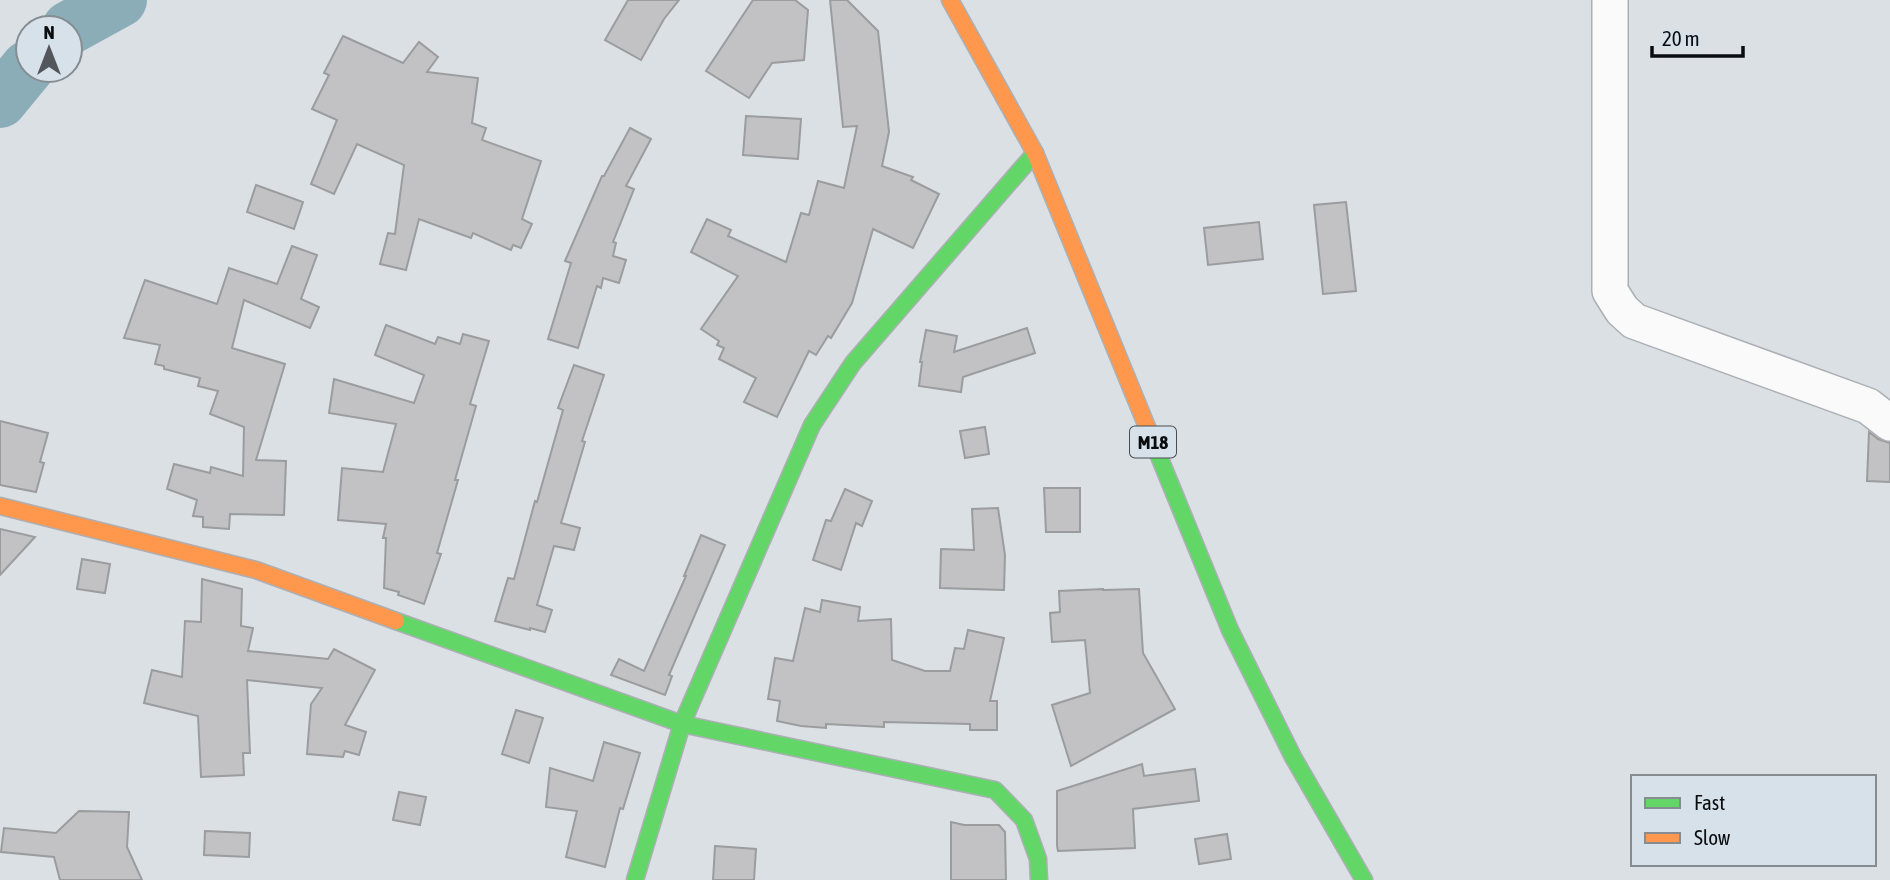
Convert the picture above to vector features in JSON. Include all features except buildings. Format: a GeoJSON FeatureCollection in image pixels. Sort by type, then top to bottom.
{"type":"FeatureCollection","features":[{"type":"Feature","properties":{"kind":"street","name":"M18"},"geometry":{"type":"LineString","coordinates":[[950,0],[1035,153],[1230,630],[1293,757],[1364,880]]}},
{"type":"Feature","properties":{"kind":"street"},"geometry":{"type":"LineString","coordinates":[[1609,0],[1610,291],[1622,310],[1634,321],[1868,406],[1890,423]]}},
{"type":"Feature","properties":{"kind":"street"},"geometry":{"type":"LineString","coordinates":[[635,880],[682,724],[812,425],[853,363],[1035,153]]}},
{"type":"Feature","properties":{"kind":"street"},"geometry":{"type":"LineString","coordinates":[[0,506],[256,570],[682,724],[995,790],[1024,820],[1038,859],[1039,880]]}},
{"type":"Feature","properties":{"kind":"waterway"},"geometry":{"type":"LineString","coordinates":[[84,20],[120,0]]}},
{"type":"Feature","properties":{"kind":"waterway"},"geometry":{"type":"LineString","coordinates":[[0,101],[14,84]]}},
{"type":"Feature","properties":{"kind":"traffic: fast"},"geometry":{"type":"LineString","coordinates":[[635,880],[682,724],[812,425],[853,363],[1035,153]]}},
{"type":"Feature","properties":{"kind":"traffic: fast"},"geometry":{"type":"LineString","coordinates":[[1154,444],[1230,630],[1293,757],[1364,880]]}},
{"type":"Feature","properties":{"kind":"traffic: fast"},"geometry":{"type":"LineString","coordinates":[[396,621],[682,724],[995,790],[1024,820],[1038,859],[1039,880]]}},
{"type":"Feature","properties":{"kind":"traffic: slow"},"geometry":{"type":"LineString","coordinates":[[950,0],[1035,153],[1154,444]]}},
{"type":"Feature","properties":{"kind":"traffic: slow"},"geometry":{"type":"LineString","coordinates":[[0,506],[256,570],[396,621]]}}]}
